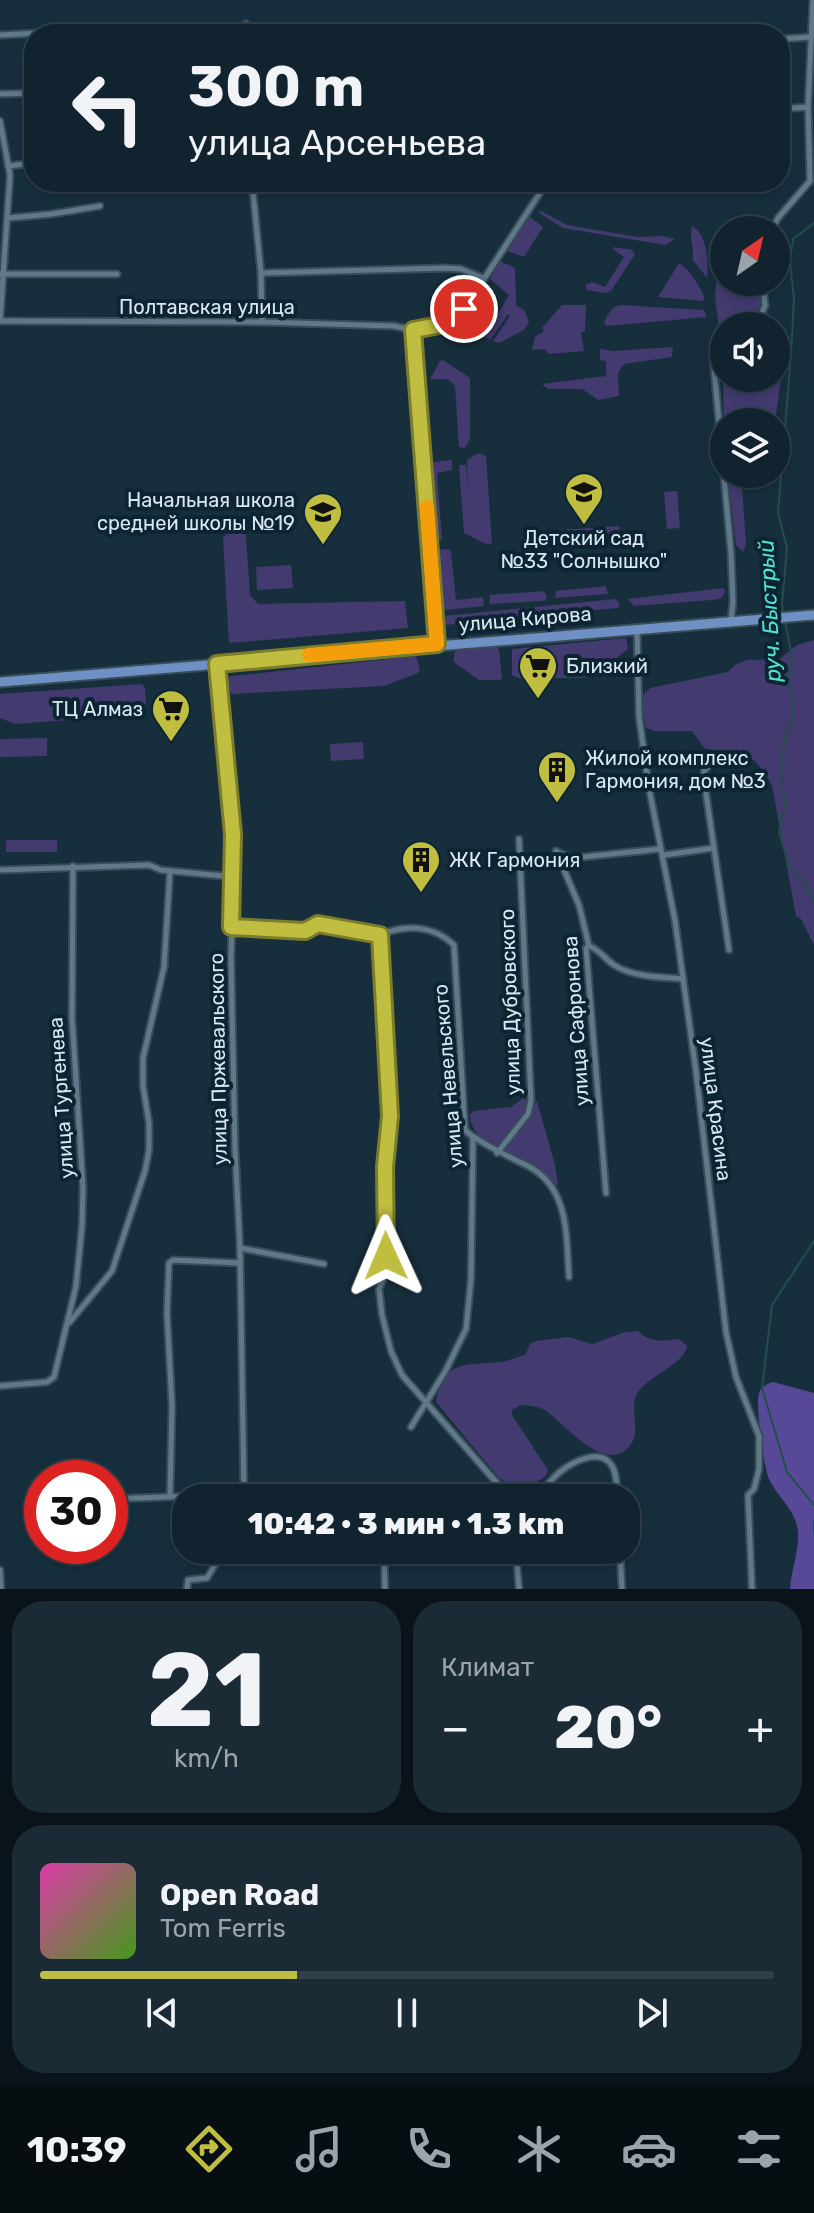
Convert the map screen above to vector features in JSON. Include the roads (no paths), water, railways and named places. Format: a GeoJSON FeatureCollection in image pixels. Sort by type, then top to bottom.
{"type":"FeatureCollection","features":[{"type":"Feature","properties":{"kind":"main road","name":"улица Кирова"},"geometry":{"type":"LineString","coordinates":[[0,682],[814,615]]}},
{"type":"Feature","properties":{"kind":"street"},"geometry":{"type":"LineString","coordinates":[[780,216],[810,181],[808,107],[813,0]]}},
{"type":"Feature","properties":{"kind":"street"},"geometry":{"type":"LineString","coordinates":[[0,35],[24,34]]}},
{"type":"Feature","properties":{"kind":"street"},"geometry":{"type":"LineString","coordinates":[[790,38],[811,37]]}},
{"type":"Feature","properties":{"kind":"street"},"geometry":{"type":"LineString","coordinates":[[0,94],[24,93]]}},
{"type":"Feature","properties":{"kind":"street"},"geometry":{"type":"LineString","coordinates":[[790,108],[808,107]]}},
{"type":"Feature","properties":{"kind":"street"},"geometry":{"type":"LineString","coordinates":[[0,121],[8,166],[8,218],[0,321]]}},
{"type":"Feature","properties":{"kind":"street"},"geometry":{"type":"LineString","coordinates":[[8,166],[24,164]]}},
{"type":"Feature","properties":{"kind":"street"},"geometry":{"type":"LineString","coordinates":[[253,192],[262,322]]}},
{"type":"Feature","properties":{"kind":"street","name":"Полтавская улица"},"geometry":{"type":"LineString","coordinates":[[0,321],[262,322],[386,325],[413,330],[456,322],[540,192]]}},
{"type":"Feature","properties":{"kind":"street"},"geometry":{"type":"LineString","coordinates":[[8,218],[100,206]]}},
{"type":"Feature","properties":{"kind":"street"},"geometry":{"type":"LineString","coordinates":[[0,209],[8,210]]}},
{"type":"Feature","properties":{"kind":"street"},"geometry":{"type":"LineString","coordinates":[[261,273],[446,268],[461,269],[483,278]]}},
{"type":"Feature","properties":{"kind":"street"},"geometry":{"type":"LineString","coordinates":[[2,275],[117,274]]}},
{"type":"Feature","properties":{"kind":"street"},"geometry":{"type":"LineString","coordinates":[[413,330],[437,644]]}},
{"type":"Feature","properties":{"kind":"street"},"geometry":{"type":"LineString","coordinates":[[716,392],[732,567],[731,620]]}},
{"type":"Feature","properties":{"kind":"street","name":"улица Красина"},"geometry":{"type":"LineString","coordinates":[[636,628],[639,717],[683,979],[726,1332],[736,1377],[759,1436],[759,1469],[754,1489],[748,1495],[752,1589]]}},
{"type":"Feature","properties":{"kind":"street","name":"улица Пржевальского"},"geometry":{"type":"LineString","coordinates":[[217,664],[233,834],[231,927],[245,1484]]}},
{"type":"Feature","properties":{"kind":"street"},"geometry":{"type":"LineString","coordinates":[[729,950],[704,771],[713,761],[730,759]]}},
{"type":"Feature","properties":{"kind":"street","name":"улица Дубровского"},"geometry":{"type":"LineString","coordinates":[[497,1153],[528,1114],[531,1100],[519,839]]}},
{"type":"Feature","properties":{"kind":"street"},"geometry":{"type":"LineString","coordinates":[[662,852],[714,848]]}},
{"type":"Feature","properties":{"kind":"street","name":"улица Сафронова"},"geometry":{"type":"LineString","coordinates":[[606,1193],[586,948],[589,946],[579,905],[556,851],[573,858],[662,852]]}},
{"type":"Feature","properties":{"kind":"street"},"geometry":{"type":"LineString","coordinates":[[0,870],[149,865],[170,871],[234,877]]}},
{"type":"Feature","properties":{"kind":"street","name":"улица Тургенева"},"geometry":{"type":"LineString","coordinates":[[0,1386],[51,1380],[56,1373],[79,1265],[83,1187],[72,1018],[73,866]]}},
{"type":"Feature","properties":{"kind":"street"},"geometry":{"type":"LineString","coordinates":[[66,1327],[112,1271],[145,1171],[149,1123],[143,1086],[143,1058],[164,967],[170,871]]}},
{"type":"Feature","properties":{"kind":"street"},"geometry":{"type":"LineString","coordinates":[[231,927],[305,931],[318,924],[380,935],[390,1116],[385,1167],[386,1273],[379,1289],[391,1351],[402,1375],[425,1404],[498,1484]]}},
{"type":"Feature","properties":{"kind":"street","name":"улица Невельского"},"geometry":{"type":"LineString","coordinates":[[380,935],[400,928],[417,927],[454,945],[465,1130],[473,1137],[471,1279],[466,1329],[411,1427]]}},
{"type":"Feature","properties":{"kind":"street"},"geometry":{"type":"LineString","coordinates":[[589,946],[622,969],[683,979]]}},
{"type":"Feature","properties":{"kind":"street"},"geometry":{"type":"LineString","coordinates":[[473,1137],[538,1173],[563,1204],[569,1277]]}},
{"type":"Feature","properties":{"kind":"street"},"geometry":{"type":"LineString","coordinates":[[240,1248],[324,1264]]}},
{"type":"Feature","properties":{"kind":"street"},"geometry":{"type":"LineString","coordinates":[[128,1498],[170,1497],[169,1263],[173,1260],[240,1263]]}},
{"type":"Feature","properties":{"kind":"street"},"geometry":{"type":"LineString","coordinates":[[547,1484],[576,1461],[603,1458],[611,1464],[616,1484]]}},
{"type":"Feature","properties":{"kind":"street"},"geometry":{"type":"LineString","coordinates":[[187,1589],[188,1580],[207,1578],[216,1564]]}},
{"type":"Feature","properties":{"kind":"street"},"geometry":{"type":"LineString","coordinates":[[384,1564],[385,1589]]}},
{"type":"Feature","properties":{"kind":"street"},"geometry":{"type":"LineString","coordinates":[[517,1564],[519,1589]]}},
{"type":"Feature","properties":{"kind":"street"},"geometry":{"type":"LineString","coordinates":[[621,1564],[622,1589]]}},
{"type":"Feature","properties":{"kind":"street"},"geometry":{"type":"LineString","coordinates":[[0,1570],[1,1589]]}},
{"type":"Feature","properties":{"kind":"waterway","name":"руч. Быстрый"},"geometry":{"type":"LineString","coordinates":[[783,614],[787,548],[778,513],[794,299],[790,261],[793,239],[814,223]]}},
{"type":"Feature","properties":{"kind":"waterway","name":"руч. Быстрый"},"geometry":{"type":"LineString","coordinates":[[785,621],[792,657],[788,684],[793,700],[793,717],[784,739],[782,785],[785,804],[779,832],[790,868],[804,882],[814,901]]}},
{"type":"Feature","properties":{"kind":"waterway","name":"руч. Быстрый"},"geometry":{"type":"LineString","coordinates":[[814,1241],[772,1305],[762,1388],[787,1472],[814,1505]]}},
{"type":"Feature","properties":{"kind":"waterway","name":"руч. Быстрый"},"geometry":{"type":"LineString","coordinates":[[814,1521],[814,1534]]}},
{"type":"Feature","properties":{"kind":"place","name":"Детский сад №33 \"Солнышко\""},"geometry":{"type":"Point","coordinates":[584,526]}},
{"type":"Feature","properties":{"kind":"place","name":"Начальная школа средней школы №19"},"geometry":{"type":"Point","coordinates":[323,546]}},
{"type":"Feature","properties":{"kind":"place","name":"Близкий"},"geometry":{"type":"Point","coordinates":[538,700]}},
{"type":"Feature","properties":{"kind":"place","name":"ТЦ Алмаз"},"geometry":{"type":"Point","coordinates":[171,743]}},
{"type":"Feature","properties":{"kind":"place","name":"Жилой комплекс Гармония, дом №3"},"geometry":{"type":"Point","coordinates":[557,804]}},
{"type":"Feature","properties":{"kind":"place","name":"ЖК Гармония"},"geometry":{"type":"Point","coordinates":[421,894]}}]}
